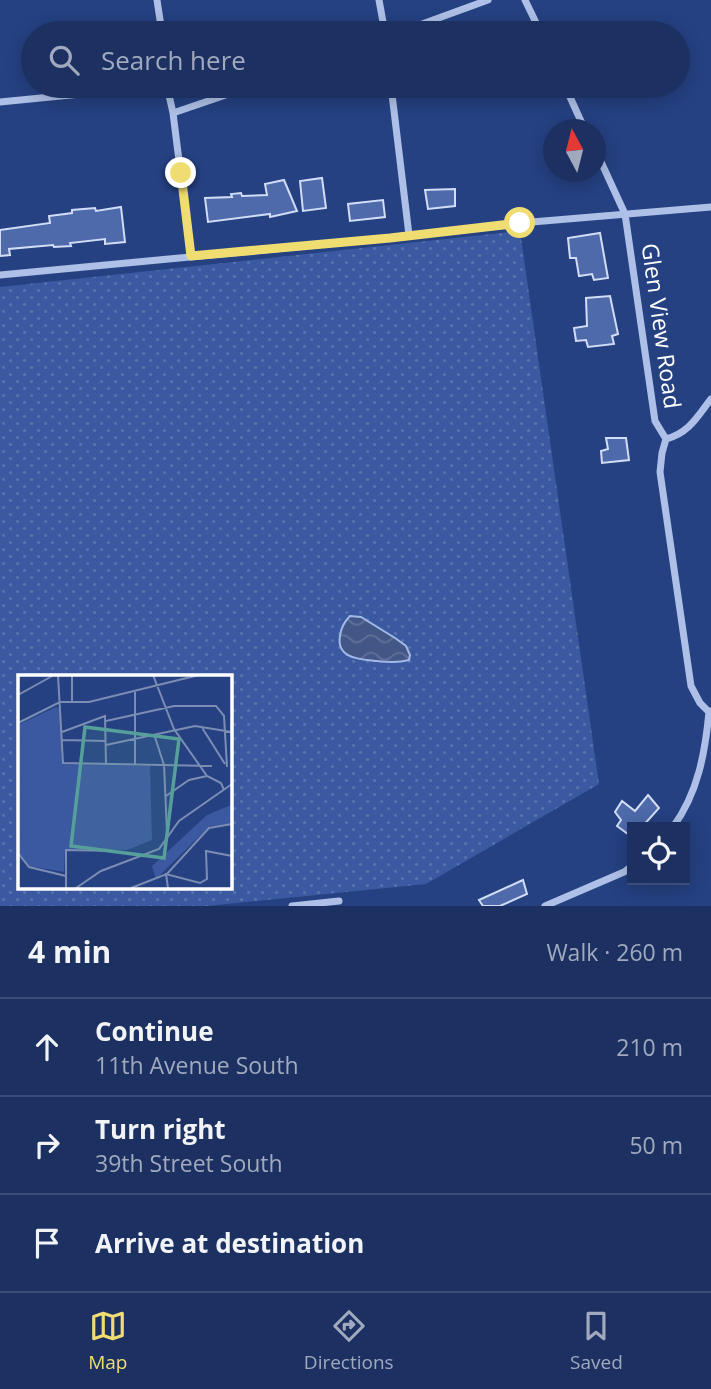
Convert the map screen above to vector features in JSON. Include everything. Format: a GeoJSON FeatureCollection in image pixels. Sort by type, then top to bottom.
{"type":"FeatureCollection","features":[{"type":"Feature","properties":{"kind":"street"},"geometry":{"type":"LineString","coordinates":[[157,0],[160,21]]}},
{"type":"Feature","properties":{"kind":"street"},"geometry":{"type":"LineString","coordinates":[[380,0],[384,21]]}},
{"type":"Feature","properties":{"kind":"street"},"geometry":{"type":"LineString","coordinates":[[430,21],[488,0]]}},
{"type":"Feature","properties":{"kind":"street"},"geometry":{"type":"LineString","coordinates":[[525,0],[535,21]]}},
{"type":"Feature","properties":{"kind":"street"},"geometry":{"type":"LineString","coordinates":[[0,102],[41,98]]}},
{"type":"Feature","properties":{"kind":"street"},"geometry":{"type":"LineString","coordinates":[[169,98],[173,113],[191,256]]}},
{"type":"Feature","properties":{"kind":"street"},"geometry":{"type":"LineString","coordinates":[[173,113],[217,98]]}},
{"type":"Feature","properties":{"kind":"street"},"geometry":{"type":"LineString","coordinates":[[392,98],[409,235]]}},
{"type":"Feature","properties":{"kind":"street"},"geometry":{"type":"LineString","coordinates":[[570,98],[580,119]]}},
{"type":"Feature","properties":{"kind":"street","name":"Glen View Road"},"geometry":{"type":"LineString","coordinates":[[606,173],[625,214],[654,421],[666,439],[660,472],[691,686],[700,703],[710,711]]}},
{"type":"Feature","properties":{"kind":"street"},"geometry":{"type":"LineString","coordinates":[[0,275],[520,223],[711,207]]}},
{"type":"Feature","properties":{"kind":"street"},"geometry":{"type":"LineString","coordinates":[[666,439],[677,436],[691,426],[711,399]]}},
{"type":"Feature","properties":{"kind":"street"},"geometry":{"type":"LineString","coordinates":[[677,822],[697,782],[710,711]]}},
{"type":"Feature","properties":{"kind":"street"},"geometry":{"type":"LineString","coordinates":[[545,906],[627,870]]}},
{"type":"Feature","properties":{"kind":"street"},"geometry":{"type":"LineString","coordinates":[[292,906],[339,901]]}},
{"type":"Feature","properties":{"kind":"shaded area"},"geometry":{"type":"Polygon","coordinates":[[[520,231],[599,784],[426,884],[207,906],[0,906],[0,287],[520,231]]]}},
{"type":"Feature","properties":{"kind":"water"},"geometry":{"type":"Polygon","coordinates":[[[350,616],[361,617],[406,646],[409,660],[375,661],[345,653],[340,636],[343,625],[350,616]]]}},
{"type":"Feature","properties":{"kind":"building"},"geometry":{"type":"Polygon","coordinates":[[[322,178],[326,208],[303,211],[300,181],[322,178]]]}},
{"type":"Feature","properties":{"kind":"building"},"geometry":{"type":"Polygon","coordinates":[[[284,180],[297,211],[270,217],[270,214],[208,222],[205,198],[232,197],[231,194],[241,193],[242,196],[267,195],[265,184],[284,180]]]}},
{"type":"Feature","properties":{"kind":"building"},"geometry":{"type":"Polygon","coordinates":[[[455,189],[455,206],[428,209],[425,190],[455,189]]]}},
{"type":"Feature","properties":{"kind":"building"},"geometry":{"type":"Polygon","coordinates":[[[383,200],[385,217],[350,221],[348,204],[383,200]]]}},
{"type":"Feature","properties":{"kind":"building"},"geometry":{"type":"Polygon","coordinates":[[[121,207],[125,242],[105,244],[105,239],[70,243],[71,246],[9,249],[10,255],[0,256],[0,230],[50,223],[49,216],[72,213],[72,210],[95,208],[96,211],[121,207]]]}},
{"type":"Feature","properties":{"kind":"building"},"geometry":{"type":"Polygon","coordinates":[[[600,233],[608,278],[594,280],[592,274],[579,276],[576,258],[570,258],[568,238],[600,233]]]}},
{"type":"Feature","properties":{"kind":"building"},"geometry":{"type":"Polygon","coordinates":[[[610,296],[618,334],[612,336],[614,344],[588,347],[586,340],[576,341],[574,328],[587,326],[586,298],[610,296]]]}},
{"type":"Feature","properties":{"kind":"building"},"geometry":{"type":"Polygon","coordinates":[[[606,438],[626,438],[629,460],[602,463],[601,451],[608,449],[606,438]]]}},
{"type":"Feature","properties":{"kind":"building"},"geometry":{"type":"Polygon","coordinates":[[[648,795],[659,808],[646,822],[627,822],[627,833],[617,826],[621,820],[615,812],[622,801],[635,811],[648,795]]]}},
{"type":"Feature","properties":{"kind":"building"},"geometry":{"type":"Polygon","coordinates":[[[523,880],[527,894],[500,906],[483,906],[479,900],[523,880]]]}},
{"type":"Feature","properties":{"kind":"route"},"geometry":{"type":"LineString","coordinates":[[181,173],[191,256],[520,223]]}}]}
